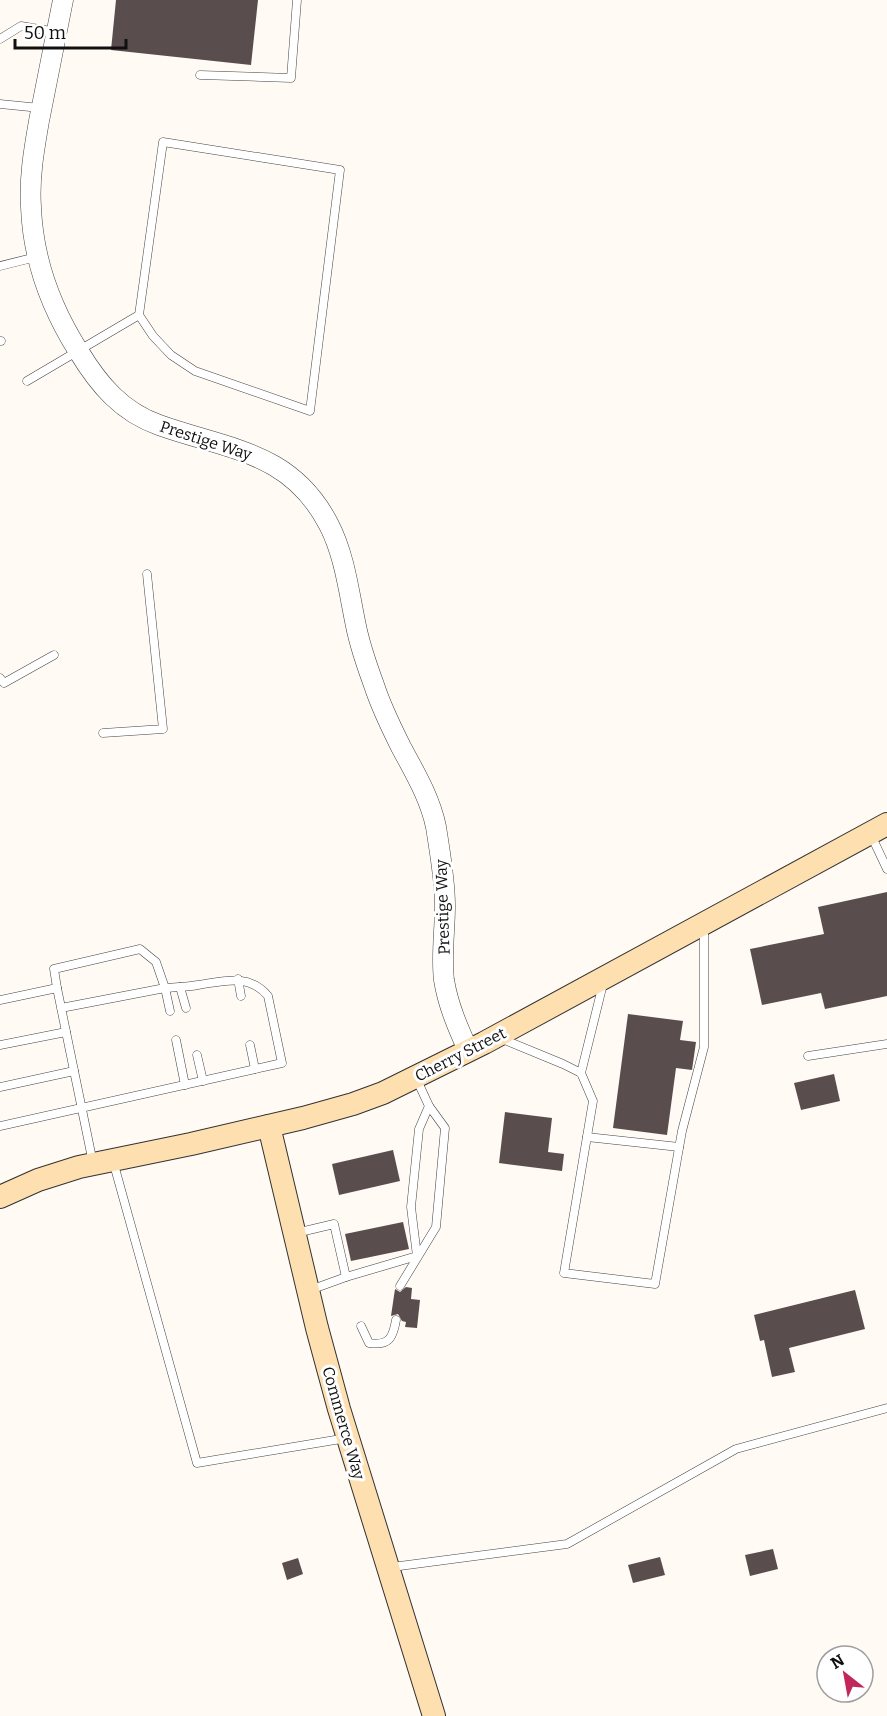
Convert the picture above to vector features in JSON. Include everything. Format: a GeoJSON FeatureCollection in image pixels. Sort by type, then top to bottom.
{"type":"FeatureCollection","features":[{"type":"Feature","properties":{"kind":"main road","name":"Cherry Street"},"geometry":{"type":"LineString","coordinates":[[0,1197],[38,1180],[103,1162],[269,1126],[354,1104],[416,1077],[495,1036],[878,829]]}},
{"type":"Feature","properties":{"kind":"main road","name":"Commerce Way"},"geometry":{"type":"LineString","coordinates":[[269,1126],[308,1291],[348,1438],[434,1716]]}},
{"type":"Feature","properties":{"kind":"street","name":"Prestige Way"},"geometry":{"type":"LineString","coordinates":[[63,0],[32,165],[30,206],[37,257],[55,309],[79,352],[104,388],[120,403],[137,415],[157,424],[248,452],[274,465],[308,494],[329,524],[340,553],[357,631],[374,686],[384,712],[432,809],[442,865],[445,902],[444,980],[451,1012],[468,1050]]}},
{"type":"Feature","properties":{"kind":"lane"},"geometry":{"type":"LineString","coordinates":[[200,75],[291,78],[297,0]]}},
{"type":"Feature","properties":{"kind":"lane"},"geometry":{"type":"LineString","coordinates":[[0,39],[21,26],[57,32]]}},
{"type":"Feature","properties":{"kind":"lane"},"geometry":{"type":"LineString","coordinates":[[0,104],[42,108]]}},
{"type":"Feature","properties":{"kind":"lane"},"geometry":{"type":"LineString","coordinates":[[163,141],[340,170],[309,411],[195,371],[171,355],[153,336],[139,315],[163,141]]}},
{"type":"Feature","properties":{"kind":"lane"},"geometry":{"type":"LineString","coordinates":[[0,266],[37,257]]}},
{"type":"Feature","properties":{"kind":"lane"},"geometry":{"type":"LineString","coordinates":[[27,381],[139,315]]}},
{"type":"Feature","properties":{"kind":"lane"},"geometry":{"type":"LineString","coordinates":[[103,733],[163,729],[147,574]]}},
{"type":"Feature","properties":{"kind":"lane"},"geometry":{"type":"LineString","coordinates":[[0,678],[4,684],[54,655]]}},
{"type":"Feature","properties":{"kind":"lane"},"geometry":{"type":"LineString","coordinates":[[878,829],[887,869]]}},
{"type":"Feature","properties":{"kind":"lane"},"geometry":{"type":"LineString","coordinates":[[605,977],[581,1073],[593,1101],[564,1273],[655,1284],[679,1147],[704,1047],[704,923]]}},
{"type":"Feature","properties":{"kind":"lane"},"geometry":{"type":"LineString","coordinates":[[170,1011],[156,962],[140,949],[54,969],[82,1109],[103,1162],[197,1463],[348,1438]]}},
{"type":"Feature","properties":{"kind":"lane"},"geometry":{"type":"LineString","coordinates":[[238,979],[241,996]]}},
{"type":"Feature","properties":{"kind":"lane"},"geometry":{"type":"LineString","coordinates":[[0,1126],[282,1063],[268,996],[251,982],[238,979],[165,988],[61,1008]]}},
{"type":"Feature","properties":{"kind":"lane"},"geometry":{"type":"LineString","coordinates":[[180,987],[186,1008]]}},
{"type":"Feature","properties":{"kind":"lane"},"geometry":{"type":"LineString","coordinates":[[0,1000],[57,988]]}},
{"type":"Feature","properties":{"kind":"lane"},"geometry":{"type":"LineString","coordinates":[[0,1046],[66,1032]]}},
{"type":"Feature","properties":{"kind":"lane"},"geometry":{"type":"LineString","coordinates":[[495,1036],[581,1073]]}},
{"type":"Feature","properties":{"kind":"lane"},"geometry":{"type":"LineString","coordinates":[[176,1040],[185,1085]]}},
{"type":"Feature","properties":{"kind":"lane"},"geometry":{"type":"LineString","coordinates":[[250,1044],[255,1069]]}},
{"type":"Feature","properties":{"kind":"lane"},"geometry":{"type":"LineString","coordinates":[[808,1056],[887,1044]]}},
{"type":"Feature","properties":{"kind":"lane"},"geometry":{"type":"LineString","coordinates":[[198,1055],[203,1081]]}},
{"type":"Feature","properties":{"kind":"lane"},"geometry":{"type":"LineString","coordinates":[[0,1087],[74,1071]]}},
{"type":"Feature","properties":{"kind":"lane"},"geometry":{"type":"LineString","coordinates":[[400,1286],[436,1227],[445,1128],[429,1106],[416,1077]]}},
{"type":"Feature","properties":{"kind":"lane"},"geometry":{"type":"LineString","coordinates":[[417,1256],[411,1207],[419,1130],[429,1106]]}},
{"type":"Feature","properties":{"kind":"lane"},"geometry":{"type":"LineString","coordinates":[[587,1137],[679,1147]]}},
{"type":"Feature","properties":{"kind":"lane"},"geometry":{"type":"LineString","coordinates":[[295,1234],[334,1224],[346,1277]]}},
{"type":"Feature","properties":{"kind":"lane"},"geometry":{"type":"LineString","coordinates":[[308,1291],[417,1256]]}},
{"type":"Feature","properties":{"kind":"lane"},"geometry":{"type":"LineString","coordinates":[[361,1326],[369,1342],[379,1344],[387,1342],[394,1332],[396,1320]]}},
{"type":"Feature","properties":{"kind":"lane"},"geometry":{"type":"LineString","coordinates":[[387,1568],[567,1544],[735,1449],[887,1408]]}},
{"type":"Feature","properties":{"kind":"building"},"geometry":{"type":"Polygon","coordinates":[[[116,0],[258,0],[251,65],[111,50],[116,0]]]}},
{"type":"Feature","properties":{"kind":"building"},"geometry":{"type":"Polygon","coordinates":[[[887,892],[887,996],[825,1009],[821,993],[762,1005],[750,949],[824,934],[818,907],[887,892]]]}},
{"type":"Feature","properties":{"kind":"building"},"geometry":{"type":"Polygon","coordinates":[[[628,1014],[683,1021],[680,1040],[696,1042],[692,1070],[676,1068],[667,1135],[613,1128],[628,1014]]]}},
{"type":"Feature","properties":{"kind":"building"},"geometry":{"type":"Polygon","coordinates":[[[834,1074],[840,1101],[801,1110],[794,1083],[834,1074]]]}},
{"type":"Feature","properties":{"kind":"building"},"geometry":{"type":"Polygon","coordinates":[[[505,1112],[552,1118],[548,1152],[564,1154],[562,1171],[499,1163],[505,1112]]]}},
{"type":"Feature","properties":{"kind":"building"},"geometry":{"type":"Polygon","coordinates":[[[393,1150],[400,1181],[339,1195],[332,1164],[393,1150]]]}},
{"type":"Feature","properties":{"kind":"building"},"geometry":{"type":"Polygon","coordinates":[[[403,1222],[409,1249],[351,1261],[345,1234],[403,1222]]]}},
{"type":"Feature","properties":{"kind":"building"},"geometry":{"type":"Polygon","coordinates":[[[406,1287],[412,1288],[411,1299],[420,1300],[417,1328],[405,1327],[406,1322],[402,1321],[398,1314],[391,1316],[395,1289],[400,1292],[406,1287]]]}},
{"type":"Feature","properties":{"kind":"building"},"geometry":{"type":"Polygon","coordinates":[[[855,1290],[865,1329],[789,1348],[795,1372],[772,1377],[764,1340],[760,1341],[754,1315],[855,1290]]]}},
{"type":"Feature","properties":{"kind":"building"},"geometry":{"type":"Polygon","coordinates":[[[773,1549],[778,1569],[750,1576],[745,1555],[773,1549]]]}},
{"type":"Feature","properties":{"kind":"building"},"geometry":{"type":"Polygon","coordinates":[[[660,1557],[665,1575],[633,1583],[628,1565],[660,1557]]]}},
{"type":"Feature","properties":{"kind":"building"},"geometry":{"type":"Polygon","coordinates":[[[298,1558],[303,1574],[287,1580],[282,1563],[298,1558]]]}}]}
